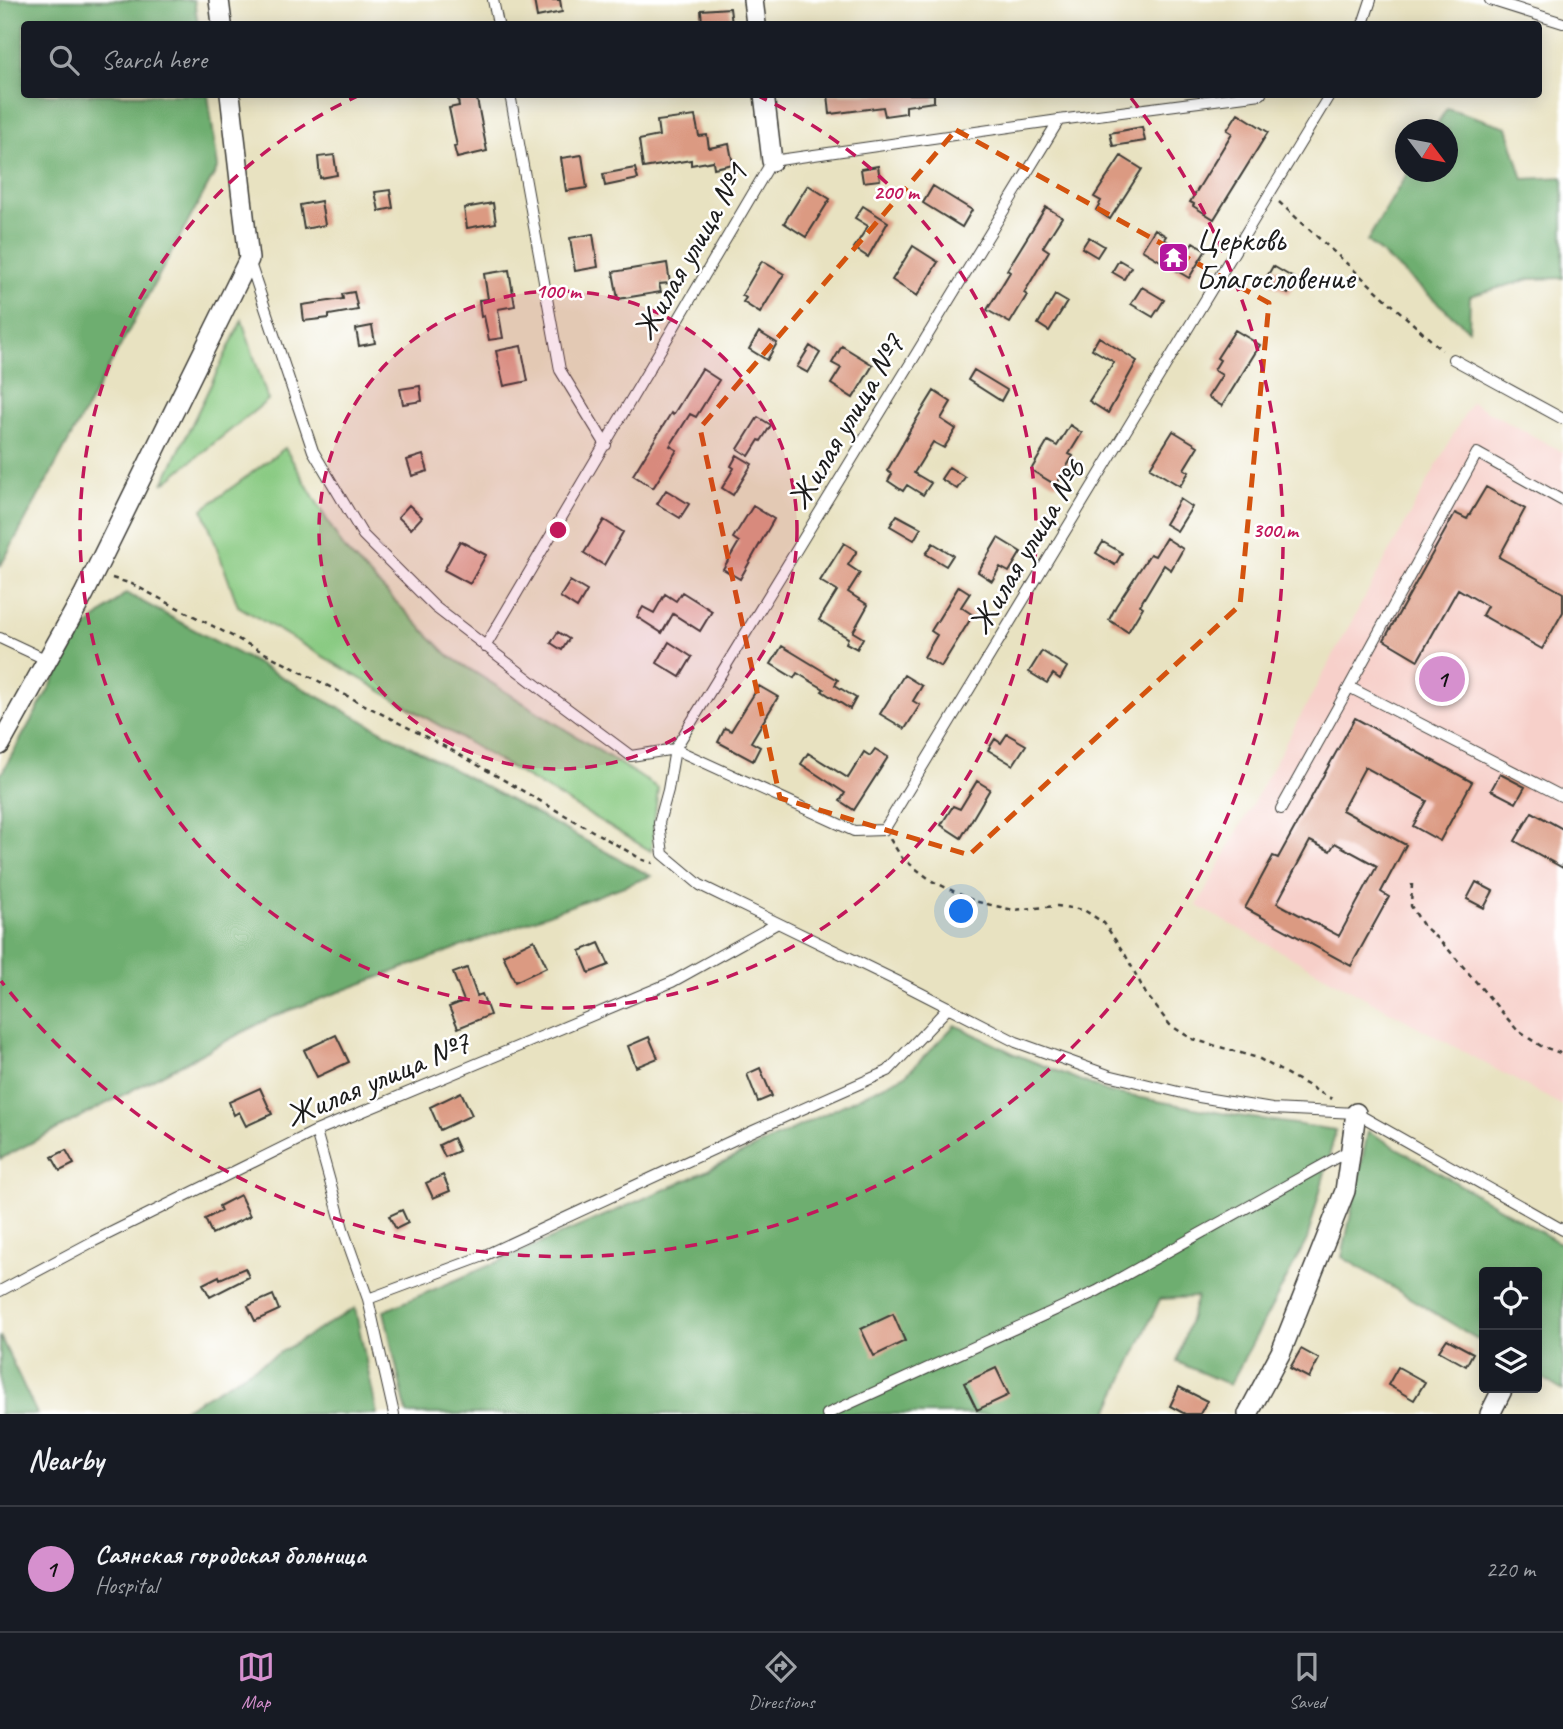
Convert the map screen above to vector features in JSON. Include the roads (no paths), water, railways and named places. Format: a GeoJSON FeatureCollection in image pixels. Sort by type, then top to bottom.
{"type":"FeatureCollection","features":[{"type":"Feature","properties":{"kind":"street"},"geometry":{"type":"LineString","coordinates":[[219,0],[222,21]]}},
{"type":"Feature","properties":{"kind":"street"},"geometry":{"type":"LineString","coordinates":[[753,0],[756,21]]}},
{"type":"Feature","properties":{"kind":"street"},"geometry":{"type":"LineString","coordinates":[[0,746],[94,572],[249,259],[230,98]]}},
{"type":"Feature","properties":{"kind":"street"},"geometry":{"type":"LineString","coordinates":[[764,98],[772,161]]}},
{"type":"Feature","properties":{"kind":"street"},"geometry":{"type":"LineString","coordinates":[[1248,1414],[1281,1352],[1345,1191],[1356,1112]]}},
{"type":"Feature","properties":{"kind":"street"},"geometry":{"type":"LineString","coordinates":[[1490,1414],[1500,1393]]}},
{"type":"Feature","properties":{"kind":"lane"},"geometry":{"type":"LineString","coordinates":[[493,0],[497,21]]}},
{"type":"Feature","properties":{"kind":"lane"},"geometry":{"type":"LineString","coordinates":[[1364,21],[1371,0]]}},
{"type":"Feature","properties":{"kind":"lane"},"geometry":{"type":"LineString","coordinates":[[1490,0],[1563,23]]}},
{"type":"Feature","properties":{"kind":"lane"},"geometry":{"type":"LineString","coordinates":[[511,98],[560,370],[606,445]]}},
{"type":"Feature","properties":{"kind":"lane","name":"Жилая улица №1"},"geometry":{"type":"LineString","coordinates":[[485,647],[772,161],[1230,98]]}},
{"type":"Feature","properties":{"kind":"lane","name":"Жилая улица №6"},"geometry":{"type":"LineString","coordinates":[[675,749],[854,831],[884,831],[1328,98]]}},
{"type":"Feature","properties":{"kind":"lane","name":"Жилая улица №7"},"geometry":{"type":"LineString","coordinates":[[675,749],[1059,120]]}},
{"type":"Feature","properties":{"kind":"lane"},"geometry":{"type":"LineString","coordinates":[[249,259],[313,451],[363,535],[435,607],[631,756],[675,749],[659,823],[663,854],[700,885],[824,944],[1016,1042],[1108,1075],[1199,1097],[1272,1109],[1356,1112],[1563,1230]]}},
{"type":"Feature","properties":{"kind":"lane"},"geometry":{"type":"LineString","coordinates":[[1453,359],[1563,419]]}},
{"type":"Feature","properties":{"kind":"lane"},"geometry":{"type":"LineString","coordinates":[[1282,809],[1476,453],[1563,501]]}},
{"type":"Feature","properties":{"kind":"lane"},"geometry":{"type":"LineString","coordinates":[[0,638],[47,660]]}},
{"type":"Feature","properties":{"kind":"lane"},"geometry":{"type":"LineString","coordinates":[[1349,687],[1561,796],[1563,794]]}},
{"type":"Feature","properties":{"kind":"lane","name":"Жилая улица №7"},"geometry":{"type":"LineString","coordinates":[[0,1291],[92,1242],[316,1131],[672,982],[778,923]]}},
{"type":"Feature","properties":{"kind":"lane"},"geometry":{"type":"LineString","coordinates":[[368,1299],[481,1256],[888,1071],[949,1007]]}},
{"type":"Feature","properties":{"kind":"lane"},"geometry":{"type":"LineString","coordinates":[[316,1131],[344,1232],[368,1299],[394,1414]]}},
{"type":"Feature","properties":{"kind":"lane"},"geometry":{"type":"LineString","coordinates":[[827,1414],[1097,1291],[1351,1150]]}},
{"type":"Feature","properties":{"kind":"place","name":"Церковь Благословение"},"geometry":{"type":"Point","coordinates":[1173,258]}},
{"type":"Feature","properties":{"kind":"place","name":"Саянская городская больница"},"geometry":{"type":"Point","coordinates":[1442,679]}}]}
